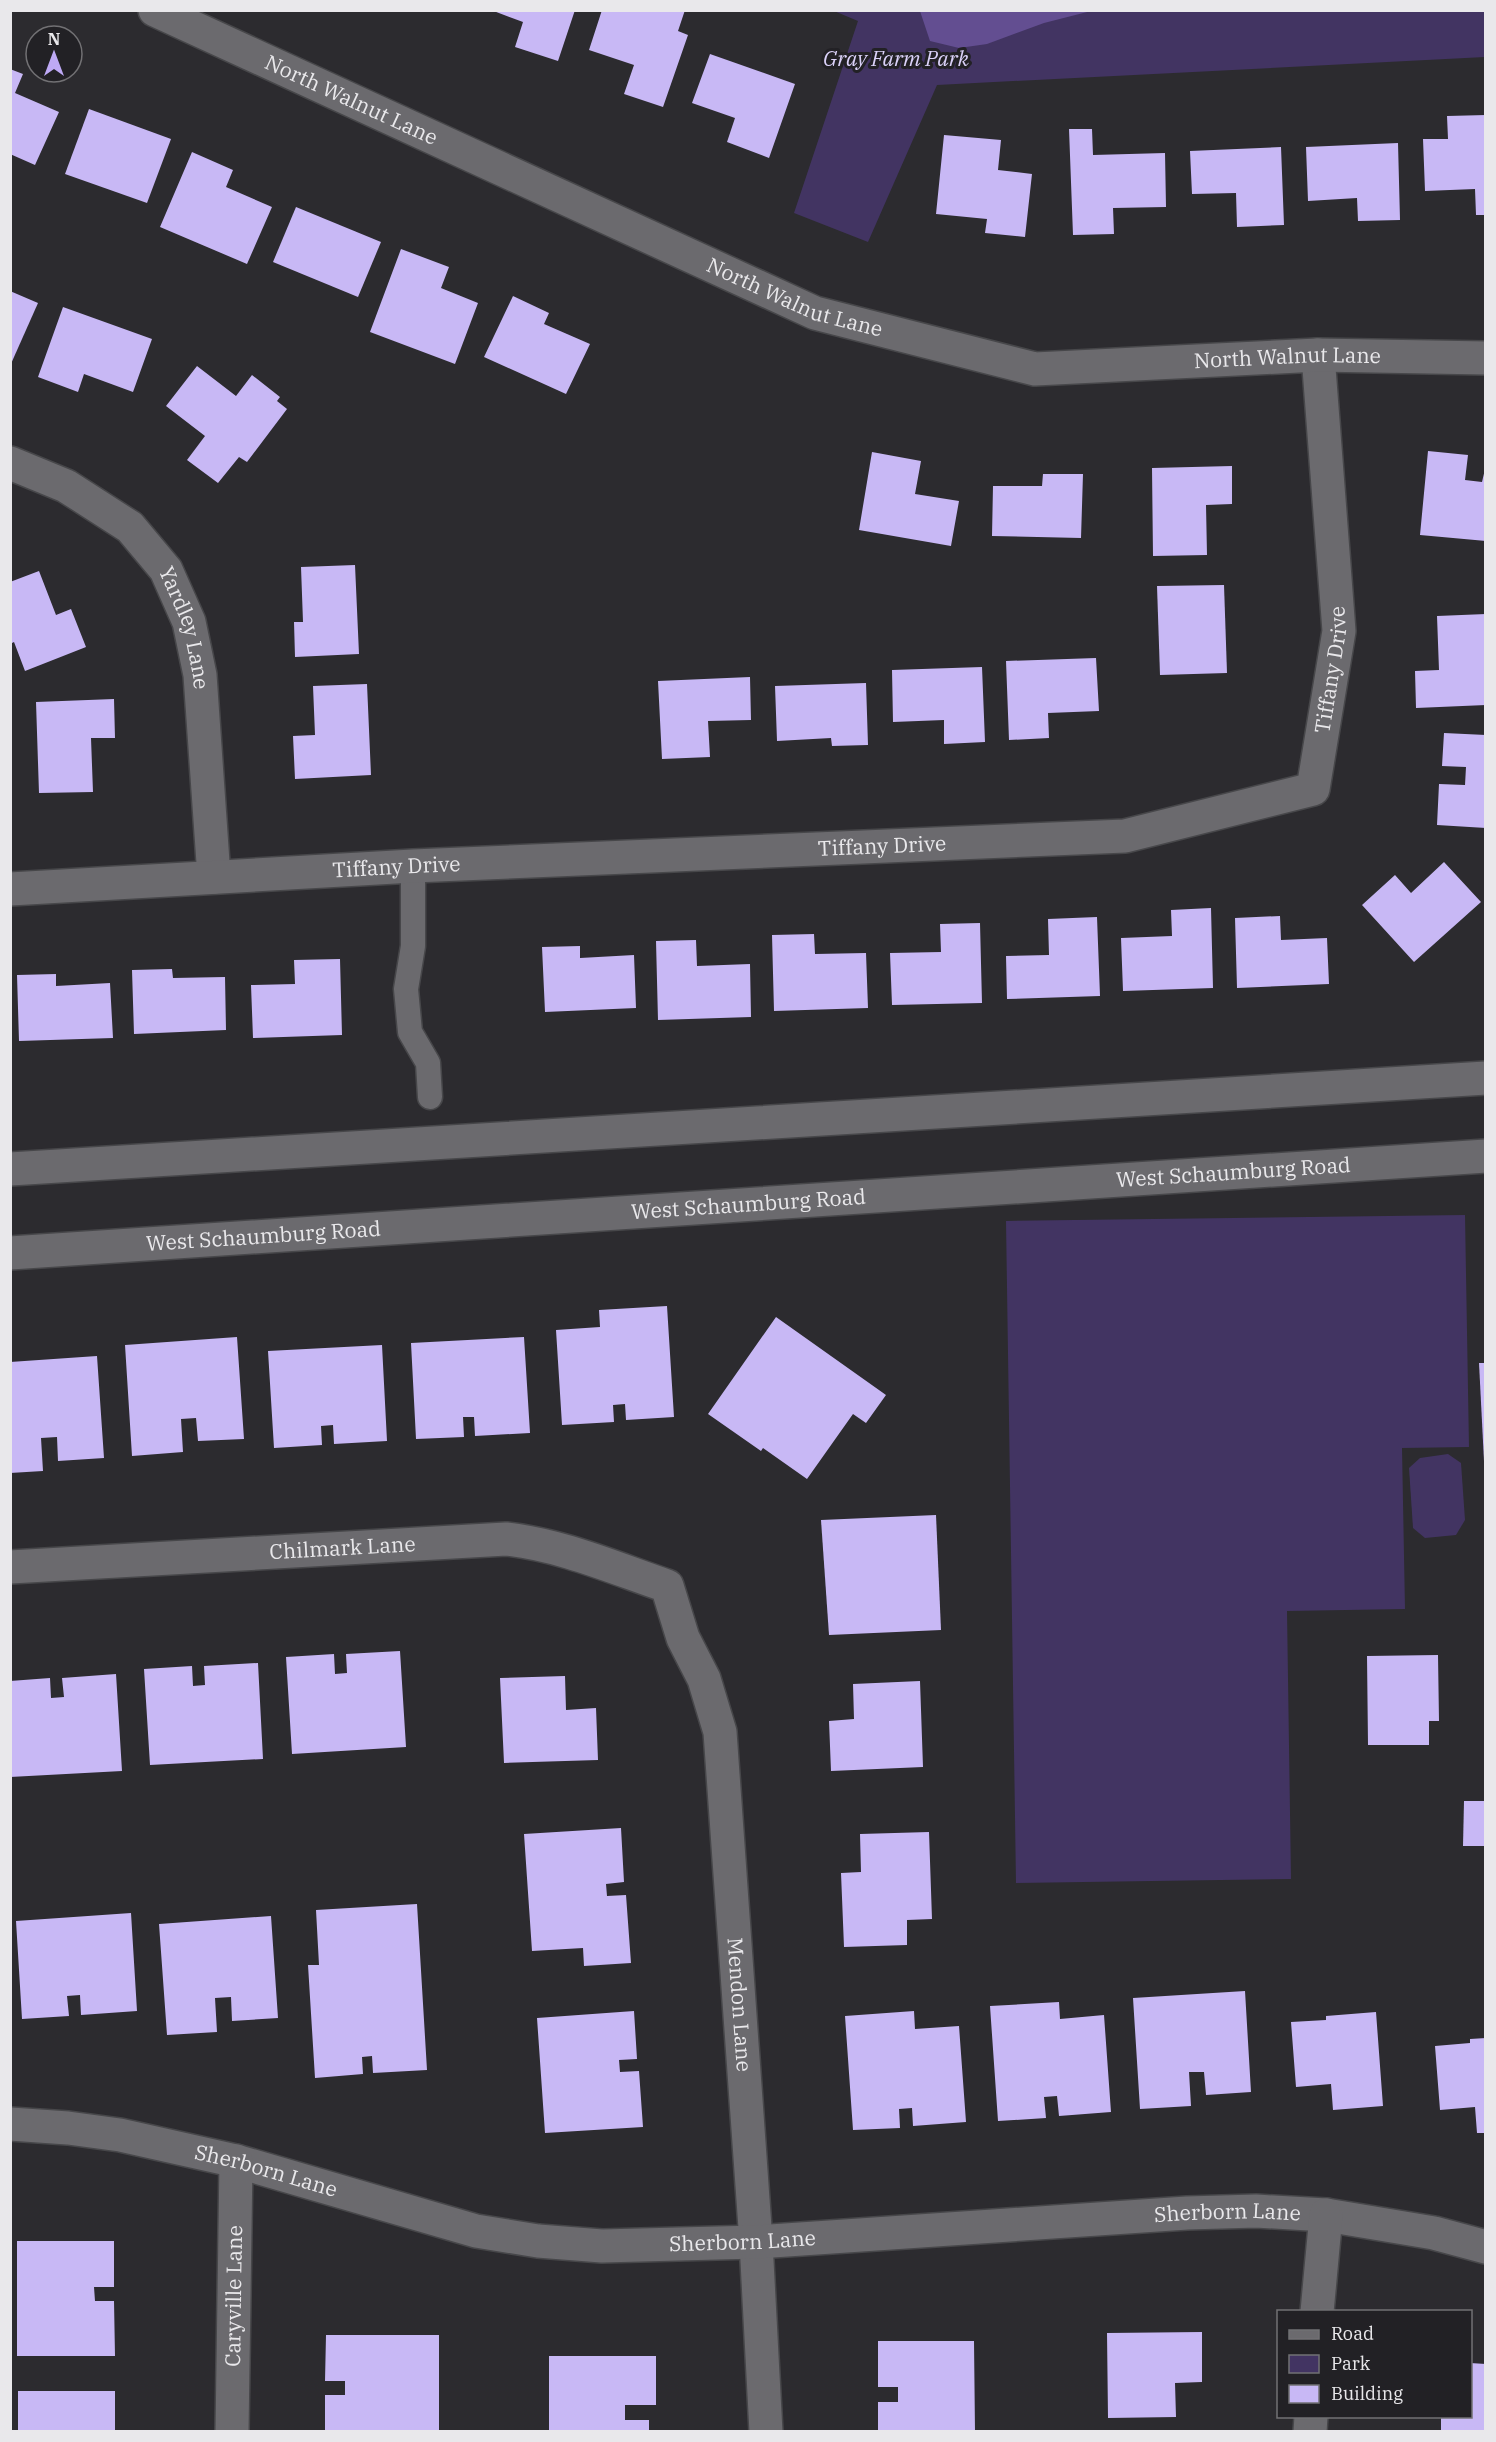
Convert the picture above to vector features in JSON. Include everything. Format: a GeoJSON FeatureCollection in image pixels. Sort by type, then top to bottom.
{"type":"FeatureCollection","features":[{"type":"Feature","properties":{"kind":"street","name":"North Walnut Lane"},"geometry":{"type":"LineString","coordinates":[[154,10],[815,312],[1035,369],[1318,355],[1485,358]]}},
{"type":"Feature","properties":{"kind":"street","name":"Tiffany Drive"},"geometry":{"type":"LineString","coordinates":[[10,889],[414,866],[1125,836],[1313,789],[1340,631],[1318,355]]}},
{"type":"Feature","properties":{"kind":"street","name":"Yardley Lane"},"geometry":{"type":"LineString","coordinates":[[10,463],[66,486],[130,527],[166,570],[189,621],[200,675],[214,877]]}},
{"type":"Feature","properties":{"kind":"street"},"geometry":{"type":"LineString","coordinates":[[414,866],[412,946],[406,989],[410,1032],[428,1063],[430,1097]]}},
{"type":"Feature","properties":{"kind":"street"},"geometry":{"type":"LineString","coordinates":[[10,1169],[1485,1078]]}},
{"type":"Feature","properties":{"kind":"street","name":"West Schaumburg Road"},"geometry":{"type":"LineString","coordinates":[[10,1253],[1485,1156]]}},
{"type":"Feature","properties":{"kind":"street","name":"Chilmark Lane"},"geometry":{"type":"LineString","coordinates":[[10,1567],[506,1539],[529,1541],[568,1552],[667,1586]]}},
{"type":"Feature","properties":{"kind":"street","name":"Mendon Lane"},"geometry":{"type":"LineString","coordinates":[[667,1586],[683,1638],[704,1679],[720,1732],[756,2242],[766,2432]]}},
{"type":"Feature","properties":{"kind":"street","name":"Sherborn Lane"},"geometry":{"type":"LineString","coordinates":[[10,2124],[120,2135],[236,2161],[476,2231],[602,2246],[756,2242],[1187,2213],[1256,2211],[1326,2215],[1434,2233],[1485,2247]]}},
{"type":"Feature","properties":{"kind":"street","name":"Caryville Lane"},"geometry":{"type":"LineString","coordinates":[[232,2432],[236,2161]]}},
{"type":"Feature","properties":{"kind":"street"},"geometry":{"type":"LineString","coordinates":[[1317,2310],[1326,2215]]}},
{"type":"Feature","properties":{"kind":"green space","name":"Gray Farm Park"},"geometry":{"type":"Polygon","coordinates":[[[834,11],[1485,11],[1485,57],[937,85],[868,242],[794,213],[858,21],[834,11]]]}},
{"type":"Feature","properties":{"kind":"green space"},"geometry":{"type":"Polygon","coordinates":[[[1465,1215],[1469,1447],[1402,1448],[1405,1609],[1287,1611],[1291,1879],[1016,1883],[1006,1221],[1465,1215]]]}},
{"type":"Feature","properties":{"kind":"green space"},"geometry":{"type":"Polygon","coordinates":[[[1448,1454],[1461,1463],[1465,1520],[1456,1535],[1425,1538],[1413,1528],[1409,1468],[1420,1458],[1448,1454]]]}},
{"type":"Feature","properties":{"kind":"shaded area"},"geometry":{"type":"Polygon","coordinates":[[[920,11],[1091,11],[1044,23],[987,44],[959,48],[930,41],[920,11]]]}},
{"type":"Feature","properties":{"kind":"building"},"geometry":{"type":"Polygon","coordinates":[[[491,10],[575,10],[558,61],[515,47],[523,22],[491,10]]]}},
{"type":"Feature","properties":{"kind":"building"},"geometry":{"type":"Polygon","coordinates":[[[602,10],[685,10],[678,31],[688,35],[663,107],[624,94],[634,65],[589,50],[602,10]]]}},
{"type":"Feature","properties":{"kind":"building"},"geometry":{"type":"Polygon","coordinates":[[[710,54],[795,84],[769,158],[727,142],[735,118],[692,103],[710,54]]]}},
{"type":"Feature","properties":{"kind":"building"},"geometry":{"type":"Polygon","coordinates":[[[10,69],[23,74],[15,93],[59,112],[35,165],[10,154],[10,69]]]}},
{"type":"Feature","properties":{"kind":"building"},"geometry":{"type":"Polygon","coordinates":[[[89,109],[171,139],[147,203],[65,174],[89,109]]]}},
{"type":"Feature","properties":{"kind":"building"},"geometry":{"type":"Polygon","coordinates":[[[1486,115],[1486,215],[1476,215],[1475,189],[1425,191],[1423,139],[1448,139],[1447,116],[1486,115]]]}},
{"type":"Feature","properties":{"kind":"building"},"geometry":{"type":"Polygon","coordinates":[[[1069,129],[1092,129],[1093,155],[1165,153],[1166,207],[1113,208],[1114,234],[1073,235],[1069,129]]]}},
{"type":"Feature","properties":{"kind":"building"},"geometry":{"type":"Polygon","coordinates":[[[944,135],[1001,140],[998,170],[1032,174],[1025,237],[985,233],[987,219],[936,214],[944,135]]]}},
{"type":"Feature","properties":{"kind":"building"},"geometry":{"type":"Polygon","coordinates":[[[1398,143],[1400,220],[1358,221],[1357,198],[1308,201],[1306,147],[1398,143]]]}},
{"type":"Feature","properties":{"kind":"building"},"geometry":{"type":"Polygon","coordinates":[[[1281,147],[1284,225],[1237,227],[1236,193],[1192,194],[1190,151],[1281,147]]]}},
{"type":"Feature","properties":{"kind":"building"},"geometry":{"type":"Polygon","coordinates":[[[192,152],[233,170],[226,187],[272,207],[247,264],[160,227],[192,152]]]}},
{"type":"Feature","properties":{"kind":"building"},"geometry":{"type":"Polygon","coordinates":[[[296,207],[381,242],[358,297],[273,262],[296,207]]]}},
{"type":"Feature","properties":{"kind":"building"},"geometry":{"type":"Polygon","coordinates":[[[401,249],[449,267],[441,288],[478,303],[455,364],[370,332],[401,249]]]}},
{"type":"Feature","properties":{"kind":"building"},"geometry":{"type":"Polygon","coordinates":[[[10,291],[38,303],[10,366],[10,291]]]}},
{"type":"Feature","properties":{"kind":"building"},"geometry":{"type":"Polygon","coordinates":[[[513,296],[549,313],[544,324],[590,344],[566,394],[484,357],[513,296]]]}},
{"type":"Feature","properties":{"kind":"building"},"geometry":{"type":"Polygon","coordinates":[[[63,307],[152,339],[133,392],[84,374],[78,392],[38,377],[63,307]]]}},
{"type":"Feature","properties":{"kind":"building"},"geometry":{"type":"Polygon","coordinates":[[[197,366],[236,396],[252,375],[280,397],[277,401],[287,409],[247,462],[239,457],[218,483],[187,460],[205,436],[166,406],[197,366]]]}},
{"type":"Feature","properties":{"kind":"building"},"geometry":{"type":"Polygon","coordinates":[[[1428,451],[1468,455],[1465,480],[1482,482],[1486,465],[1486,541],[1420,535],[1428,451]]]}},
{"type":"Feature","properties":{"kind":"building"},"geometry":{"type":"Polygon","coordinates":[[[872,452],[921,461],[915,494],[959,501],[951,546],[859,530],[872,452]]]}},
{"type":"Feature","properties":{"kind":"building"},"geometry":{"type":"Polygon","coordinates":[[[1232,466],[1232,504],[1206,505],[1207,555],[1153,556],[1152,468],[1232,466]]]}},
{"type":"Feature","properties":{"kind":"building"},"geometry":{"type":"Polygon","coordinates":[[[1043,474],[1083,474],[1081,538],[992,536],[993,486],[1042,486],[1043,474]]]}},
{"type":"Feature","properties":{"kind":"building"},"geometry":{"type":"Polygon","coordinates":[[[355,565],[359,654],[295,657],[294,622],[303,622],[301,567],[355,565]]]}},
{"type":"Feature","properties":{"kind":"building"},"geometry":{"type":"Polygon","coordinates":[[[39,571],[56,615],[71,609],[86,647],[25,671],[14,642],[10,644],[10,582],[39,571]]]}},
{"type":"Feature","properties":{"kind":"building"},"geometry":{"type":"Polygon","coordinates":[[[1224,585],[1227,673],[1160,675],[1157,586],[1224,585]]]}},
{"type":"Feature","properties":{"kind":"building"},"geometry":{"type":"Polygon","coordinates":[[[1486,614],[1486,705],[1416,708],[1415,671],[1439,670],[1437,616],[1486,614]]]}},
{"type":"Feature","properties":{"kind":"building"},"geometry":{"type":"Polygon","coordinates":[[[1096,658],[1099,711],[1048,713],[1049,738],[1009,740],[1006,661],[1096,658]]]}},
{"type":"Feature","properties":{"kind":"building"},"geometry":{"type":"Polygon","coordinates":[[[982,667],[985,742],[944,744],[944,720],[893,722],[892,670],[982,667]]]}},
{"type":"Feature","properties":{"kind":"building"},"geometry":{"type":"Polygon","coordinates":[[[750,677],[751,720],[708,721],[710,757],[662,759],[658,681],[750,677]]]}},
{"type":"Feature","properties":{"kind":"building"},"geometry":{"type":"Polygon","coordinates":[[[866,683],[868,745],[832,746],[831,738],[777,741],[775,686],[866,683]]]}},
{"type":"Feature","properties":{"kind":"building"},"geometry":{"type":"Polygon","coordinates":[[[367,684],[371,775],[295,779],[293,736],[315,735],[313,686],[367,684]]]}},
{"type":"Feature","properties":{"kind":"building"},"geometry":{"type":"Polygon","coordinates":[[[114,699],[115,738],[91,738],[93,792],[39,793],[36,702],[114,699]]]}},
{"type":"Feature","properties":{"kind":"building"},"geometry":{"type":"Polygon","coordinates":[[[1444,733],[1486,735],[1486,828],[1437,825],[1439,784],[1465,785],[1466,767],[1442,766],[1444,733]]]}},
{"type":"Feature","properties":{"kind":"building"},"geometry":{"type":"Polygon","coordinates":[[[1444,862],[1481,902],[1414,962],[1362,905],[1395,875],[1411,893],[1444,862]]]}},
{"type":"Feature","properties":{"kind":"building"},"geometry":{"type":"Polygon","coordinates":[[[1211,908],[1213,988],[1123,991],[1121,938],[1172,936],[1171,910],[1211,908]]]}},
{"type":"Feature","properties":{"kind":"building"},"geometry":{"type":"Polygon","coordinates":[[[1280,916],[1281,940],[1327,938],[1329,984],[1237,988],[1235,918],[1280,916]]]}},
{"type":"Feature","properties":{"kind":"building"},"geometry":{"type":"Polygon","coordinates":[[[1097,917],[1100,996],[1007,999],[1006,956],[1049,955],[1048,919],[1097,917]]]}},
{"type":"Feature","properties":{"kind":"building"},"geometry":{"type":"Polygon","coordinates":[[[980,923],[982,1003],[892,1005],[890,953],[941,952],[940,924],[980,923]]]}},
{"type":"Feature","properties":{"kind":"building"},"geometry":{"type":"Polygon","coordinates":[[[814,934],[815,954],[866,953],[868,1008],[774,1011],[772,935],[814,934]]]}},
{"type":"Feature","properties":{"kind":"building"},"geometry":{"type":"Polygon","coordinates":[[[696,940],[697,966],[750,964],[751,1017],[658,1020],[656,941],[696,940]]]}},
{"type":"Feature","properties":{"kind":"building"},"geometry":{"type":"Polygon","coordinates":[[[580,946],[580,958],[634,955],[636,1008],[545,1012],[542,947],[580,946]]]}},
{"type":"Feature","properties":{"kind":"building"},"geometry":{"type":"Polygon","coordinates":[[[340,959],[342,1035],[253,1038],[251,985],[295,984],[294,960],[340,959]]]}},
{"type":"Feature","properties":{"kind":"building"},"geometry":{"type":"Polygon","coordinates":[[[172,969],[173,978],[225,977],[226,1030],[134,1034],[132,970],[172,969]]]}},
{"type":"Feature","properties":{"kind":"building"},"geometry":{"type":"Polygon","coordinates":[[[56,974],[56,986],[110,983],[113,1038],[19,1041],[17,975],[56,974]]]}},
{"type":"Feature","properties":{"kind":"building"},"geometry":{"type":"Polygon","coordinates":[[[667,1306],[674,1417],[626,1420],[625,1404],[613,1405],[614,1422],[562,1425],[556,1330],[600,1327],[599,1310],[667,1306]]]}},
{"type":"Feature","properties":{"kind":"building"},"geometry":{"type":"Polygon","coordinates":[[[776,1317],[886,1395],[866,1423],[853,1414],[807,1479],[763,1448],[761,1451],[708,1414],[776,1317]]]}},
{"type":"Feature","properties":{"kind":"building"},"geometry":{"type":"Polygon","coordinates":[[[237,1337],[244,1439],[198,1441],[196,1418],[181,1419],[183,1452],[132,1456],[125,1345],[237,1337]]]}},
{"type":"Feature","properties":{"kind":"building"},"geometry":{"type":"Polygon","coordinates":[[[524,1337],[530,1433],[475,1436],[474,1417],[463,1417],[464,1437],[416,1439],[411,1343],[524,1337]]]}},
{"type":"Feature","properties":{"kind":"building"},"geometry":{"type":"Polygon","coordinates":[[[382,1345],[387,1441],[334,1444],[333,1425],[321,1426],[322,1445],[274,1448],[268,1351],[382,1345]]]}},
{"type":"Feature","properties":{"kind":"building"},"geometry":{"type":"Polygon","coordinates":[[[97,1356],[104,1458],[58,1461],[57,1437],[41,1438],[43,1471],[10,1473],[10,1362],[97,1356]]]}},
{"type":"Feature","properties":{"kind":"building"},"geometry":{"type":"Polygon","coordinates":[[[1479,1363],[1486,1363],[1486,1461],[1484,1461],[1479,1363]]]}},
{"type":"Feature","properties":{"kind":"building"},"geometry":{"type":"Polygon","coordinates":[[[936,1515],[941,1630],[829,1635],[821,1520],[936,1515]]]}},
{"type":"Feature","properties":{"kind":"building"},"geometry":{"type":"Polygon","coordinates":[[[400,1651],[406,1747],[292,1754],[286,1657],[334,1654],[335,1674],[347,1673],[346,1654],[400,1651]]]}},
{"type":"Feature","properties":{"kind":"building"},"geometry":{"type":"Polygon","coordinates":[[[1438,1655],[1439,1721],[1429,1721],[1429,1745],[1368,1745],[1367,1656],[1438,1655]]]}},
{"type":"Feature","properties":{"kind":"building"},"geometry":{"type":"Polygon","coordinates":[[[258,1663],[263,1759],[150,1765],[144,1669],[192,1666],[193,1686],[205,1685],[204,1666],[258,1663]]]}},
{"type":"Feature","properties":{"kind":"building"},"geometry":{"type":"Polygon","coordinates":[[[116,1674],[122,1771],[10,1777],[10,1681],[50,1678],[51,1698],[64,1697],[62,1678],[116,1674]]]}},
{"type":"Feature","properties":{"kind":"building"},"geometry":{"type":"Polygon","coordinates":[[[565,1676],[566,1710],[596,1708],[598,1760],[504,1763],[500,1678],[565,1676]]]}},
{"type":"Feature","properties":{"kind":"building"},"geometry":{"type":"Polygon","coordinates":[[[920,1681],[923,1767],[831,1771],[829,1721],[854,1719],[853,1684],[920,1681]]]}},
{"type":"Feature","properties":{"kind":"building"},"geometry":{"type":"Polygon","coordinates":[[[1464,1801],[1486,1801],[1486,1846],[1463,1846],[1464,1801]]]}},
{"type":"Feature","properties":{"kind":"building"},"geometry":{"type":"Polygon","coordinates":[[[621,1828],[624,1882],[606,1884],[607,1896],[626,1895],[631,1963],[584,1966],[583,1948],[532,1951],[524,1834],[621,1828]]]}},
{"type":"Feature","properties":{"kind":"building"},"geometry":{"type":"Polygon","coordinates":[[[929,1832],[932,1919],[907,1920],[907,1945],[844,1947],[841,1873],[861,1872],[860,1834],[929,1832]]]}},
{"type":"Feature","properties":{"kind":"building"},"geometry":{"type":"Polygon","coordinates":[[[417,1904],[427,2070],[373,2073],[372,2056],[362,2057],[363,2074],[315,2078],[308,1965],[319,1965],[316,1910],[417,1904]]]}},
{"type":"Feature","properties":{"kind":"building"},"geometry":{"type":"Polygon","coordinates":[[[131,1913],[137,2011],[81,2015],[80,1995],[67,1996],[69,2016],[22,2019],[16,1921],[131,1913]]]}},
{"type":"Feature","properties":{"kind":"building"},"geometry":{"type":"Polygon","coordinates":[[[271,1916],[278,2018],[232,2021],[231,1997],[215,1998],[217,2032],[167,2035],[159,1924],[271,1916]]]}},
{"type":"Feature","properties":{"kind":"building"},"geometry":{"type":"Polygon","coordinates":[[[1245,1991],[1251,2092],[1206,2095],[1204,2072],[1189,2072],[1191,2106],[1140,2109],[1133,1998],[1245,1991]]]}},
{"type":"Feature","properties":{"kind":"building"},"geometry":{"type":"Polygon","coordinates":[[[1059,2002],[1060,2019],[1104,2015],[1111,2112],[1059,2116],[1057,2096],[1044,2097],[1046,2118],[998,2121],[990,2006],[1059,2002]]]}},
{"type":"Feature","properties":{"kind":"building"},"geometry":{"type":"Polygon","coordinates":[[[634,2011],[637,2059],[619,2060],[620,2072],[639,2071],[643,2127],[545,2133],[537,2018],[634,2011]]]}},
{"type":"Feature","properties":{"kind":"building"},"geometry":{"type":"Polygon","coordinates":[[[914,2011],[915,2029],[959,2026],[966,2122],[913,2126],[912,2108],[899,2109],[900,2128],[853,2130],[845,2016],[914,2011]]]}},
{"type":"Feature","properties":{"kind":"building"},"geometry":{"type":"Polygon","coordinates":[[[1376,2012],[1383,2106],[1333,2110],[1331,2084],[1296,2087],[1291,2022],[1326,2020],[1326,2016],[1376,2012]]]}},
{"type":"Feature","properties":{"kind":"building"},"geometry":{"type":"Polygon","coordinates":[[[1486,2038],[1486,2133],[1477,2133],[1475,2107],[1440,2110],[1435,2046],[1470,2043],[1470,2039],[1486,2038]]]}},
{"type":"Feature","properties":{"kind":"building"},"geometry":{"type":"Polygon","coordinates":[[[17,2241],[114,2241],[114,2287],[94,2287],[95,2301],[114,2301],[115,2356],[17,2356],[17,2241]]]}},
{"type":"Feature","properties":{"kind":"building"},"geometry":{"type":"Polygon","coordinates":[[[1202,2332],[1202,2382],[1175,2383],[1176,2417],[1108,2418],[1107,2333],[1202,2332]]]}},
{"type":"Feature","properties":{"kind":"building"},"geometry":{"type":"Polygon","coordinates":[[[326,2335],[439,2335],[439,2432],[325,2432],[325,2395],[345,2395],[345,2381],[325,2381],[326,2335]]]}},
{"type":"Feature","properties":{"kind":"building"},"geometry":{"type":"Polygon","coordinates":[[[878,2341],[974,2341],[975,2432],[878,2432],[878,2402],[898,2402],[898,2387],[878,2387],[878,2341]]]}},
{"type":"Feature","properties":{"kind":"building"},"geometry":{"type":"Polygon","coordinates":[[[549,2356],[656,2356],[656,2405],[625,2405],[625,2420],[649,2420],[649,2432],[549,2432],[549,2356]]]}},
{"type":"Feature","properties":{"kind":"building"},"geometry":{"type":"Polygon","coordinates":[[[1472,2363],[1486,2364],[1486,2432],[1441,2432],[1441,2418],[1472,2418],[1472,2363]]]}},
{"type":"Feature","properties":{"kind":"building"},"geometry":{"type":"Polygon","coordinates":[[[18,2391],[115,2391],[115,2432],[18,2432],[18,2391]]]}}]}
